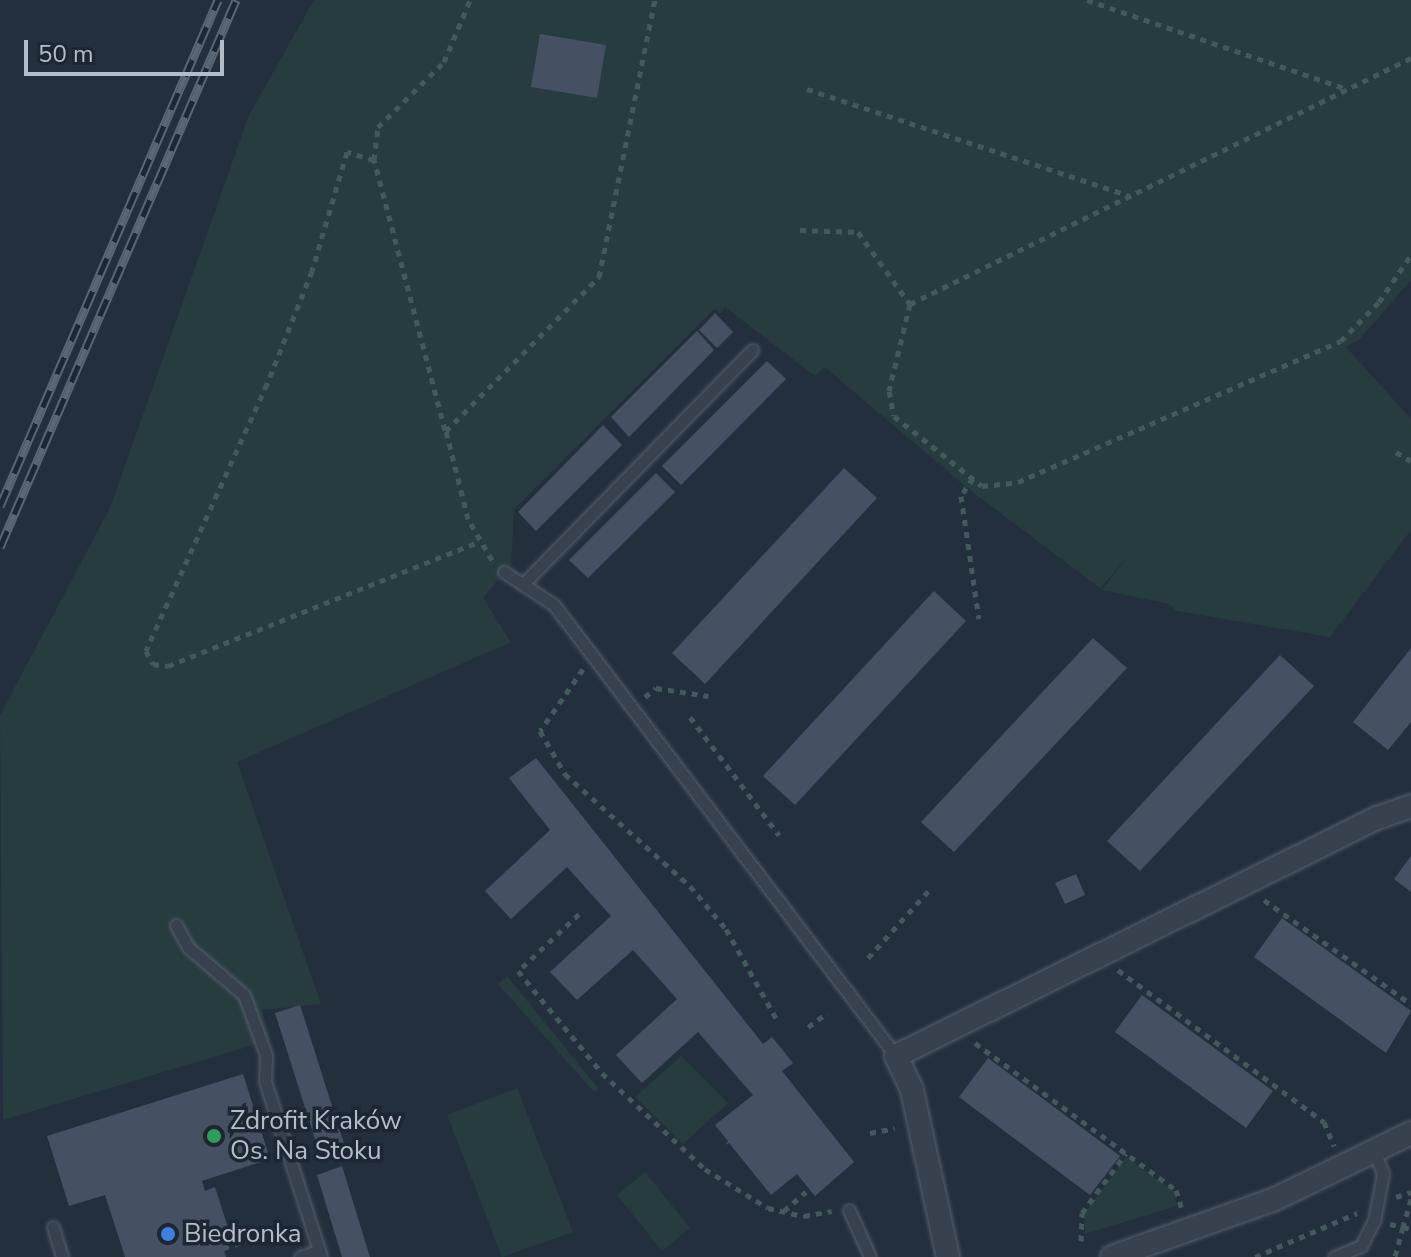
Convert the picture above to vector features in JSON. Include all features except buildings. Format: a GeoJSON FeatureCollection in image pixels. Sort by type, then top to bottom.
{"type":"FeatureCollection","features":[{"type":"Feature","properties":{"kind":"street"},"geometry":{"type":"LineString","coordinates":[[948,1257],[912,1090],[896,1056],[1377,818],[1411,806]]}},
{"type":"Feature","properties":{"kind":"street"},"geometry":{"type":"LineString","coordinates":[[1112,1257],[1233,1215],[1375,1153],[1411,1133]]}},
{"type":"Feature","properties":{"kind":"lane"},"geometry":{"type":"LineString","coordinates":[[525,582],[752,350]]}},
{"type":"Feature","properties":{"kind":"lane"},"geometry":{"type":"LineString","coordinates":[[504,572],[525,582],[554,605],[896,1056]]}},
{"type":"Feature","properties":{"kind":"lane"},"geometry":{"type":"LineString","coordinates":[[176,925],[189,948],[244,995],[266,1055],[265,1081],[320,1254],[300,1257]]}},
{"type":"Feature","properties":{"kind":"lane"},"geometry":{"type":"LineString","coordinates":[[1334,1257],[1361,1246],[1377,1205],[1383,1174],[1375,1153]]}},
{"type":"Feature","properties":{"kind":"lane"},"geometry":{"type":"LineString","coordinates":[[849,1210],[870,1257]]}},
{"type":"Feature","properties":{"kind":"lane"},"geometry":{"type":"LineString","coordinates":[[53,1227],[62,1257]]}},
{"type":"Feature","properties":{"kind":"path"},"geometry":{"type":"LineString","coordinates":[[470,0],[444,62],[378,127],[374,160],[478,542],[504,572]]}},
{"type":"Feature","properties":{"kind":"path"},"geometry":{"type":"LineString","coordinates":[[446,431],[599,277],[655,0]]}},
{"type":"Feature","properties":{"kind":"path"},"geometry":{"type":"LineString","coordinates":[[1087,0],[1348,89]]}},
{"type":"Feature","properties":{"kind":"path"},"geometry":{"type":"LineString","coordinates":[[910,304],[1411,58]]}},
{"type":"Feature","properties":{"kind":"path"},"geometry":{"type":"LineString","coordinates":[[807,89],[1131,197]]}},
{"type":"Feature","properties":{"kind":"path"},"geometry":{"type":"LineString","coordinates":[[374,160],[347,152],[312,271],[267,384],[146,651],[153,664],[168,666],[478,542]]}},
{"type":"Feature","properties":{"kind":"path"},"geometry":{"type":"LineString","coordinates":[[800,230],[858,232],[910,304],[889,391],[894,416],[982,486],[1018,482],[1341,341],[1379,302],[1411,255]]}},
{"type":"Feature","properties":{"kind":"path"},"geometry":{"type":"LineString","coordinates":[[1396,452],[1411,461]]}},
{"type":"Feature","properties":{"kind":"path"},"geometry":{"type":"LineString","coordinates":[[973,478],[961,496],[979,619]]}},
{"type":"Feature","properties":{"kind":"path"},"geometry":{"type":"LineString","coordinates":[[594,656],[540,731],[565,774],[690,886],[726,929],[776,1018]]}},
{"type":"Feature","properties":{"kind":"path"},"geometry":{"type":"LineString","coordinates":[[645,697],[656,688],[708,696]]}},
{"type":"Feature","properties":{"kind":"path"},"geometry":{"type":"LineString","coordinates":[[690,717],[779,835]]}},
{"type":"Feature","properties":{"kind":"path"},"geometry":{"type":"LineString","coordinates":[[868,958],[931,888]]}},
{"type":"Feature","properties":{"kind":"path"},"geometry":{"type":"LineString","coordinates":[[1260,897],[1411,1004]]}},
{"type":"Feature","properties":{"kind":"path"},"geometry":{"type":"LineString","coordinates":[[579,914],[518,971],[602,1073],[655,1128],[705,1169],[768,1208],[804,1216],[849,1210]]}},
{"type":"Feature","properties":{"kind":"path"},"geometry":{"type":"LineString","coordinates":[[1114,967],[1324,1122],[1331,1140]]}},
{"type":"Feature","properties":{"kind":"path"},"geometry":{"type":"LineString","coordinates":[[808,1027],[827,1013]]}},
{"type":"Feature","properties":{"kind":"path"},"geometry":{"type":"LineString","coordinates":[[968,1038],[1176,1190],[1182,1210]]}},
{"type":"Feature","properties":{"kind":"path"},"geometry":{"type":"LineString","coordinates":[[870,1133],[895,1128]]}},
{"type":"Feature","properties":{"kind":"path"},"geometry":{"type":"LineString","coordinates":[[1081,1241],[1082,1213],[1126,1153]]}},
{"type":"Feature","properties":{"kind":"path"},"geometry":{"type":"LineString","coordinates":[[784,1211],[806,1192]]}},
{"type":"Feature","properties":{"kind":"path"},"geometry":{"type":"LineString","coordinates":[[1255,1257],[1411,1192]]}},
{"type":"Feature","properties":{"kind":"path"},"geometry":{"type":"LineString","coordinates":[[1395,1257],[1411,1199]]}},
{"type":"Feature","properties":{"kind":"path"},"geometry":{"type":"LineString","coordinates":[[1403,1227],[1411,1229]]}},
{"type":"Feature","properties":{"kind":"path"},"geometry":{"type":"LineString","coordinates":[[223,1248],[254,1238]]}},
{"type":"Feature","properties":{"kind":"green space"},"geometry":{"type":"Polygon","coordinates":[[[314,0],[1411,0],[1411,280],[1359,340],[1346,347],[1411,419],[1411,530],[1330,637],[1177,611],[1169,604],[1102,590],[1128,557],[1100,588],[966,487],[825,367],[815,376],[725,307],[721,314],[714,309],[514,509],[511,564],[483,598],[511,642],[237,762],[321,1004],[262,1010],[270,1040],[3,1120],[0,715],[110,508],[249,115],[314,0]]]}},
{"type":"Feature","properties":{"kind":"green space"},"geometry":{"type":"Polygon","coordinates":[[[507,976],[598,1088],[594,1092],[498,984],[507,976]]]}},
{"type":"Feature","properties":{"kind":"green space"},"geometry":{"type":"Polygon","coordinates":[[[681,1056],[728,1103],[683,1144],[635,1097],[681,1056]]]}},
{"type":"Feature","properties":{"kind":"green space"},"geometry":{"type":"Polygon","coordinates":[[[517,1088],[573,1232],[502,1257],[447,1115],[517,1088]]]}},
{"type":"Feature","properties":{"kind":"green space"},"geometry":{"type":"Polygon","coordinates":[[[1126,1157],[1174,1192],[1177,1206],[1085,1234],[1084,1214],[1126,1157]]]}},
{"type":"Feature","properties":{"kind":"green space"},"geometry":{"type":"Polygon","coordinates":[[[645,1172],[690,1228],[662,1251],[617,1195],[645,1172]]]}},
{"type":"Feature","properties":{"kind":"railway"},"geometry":{"type":"LineString","coordinates":[[0,506],[218,0]]}},
{"type":"Feature","properties":{"kind":"railway"},"geometry":{"type":"LineString","coordinates":[[0,547],[236,0]]}},
{"type":"Feature","properties":{"kind":"place","name":"Zdrofit Kraków Os. Na Stoku"},"geometry":{"type":"Point","coordinates":[214,1136]}},
{"type":"Feature","properties":{"kind":"place","name":"Biedronka"},"geometry":{"type":"Point","coordinates":[168,1234]}}]}
